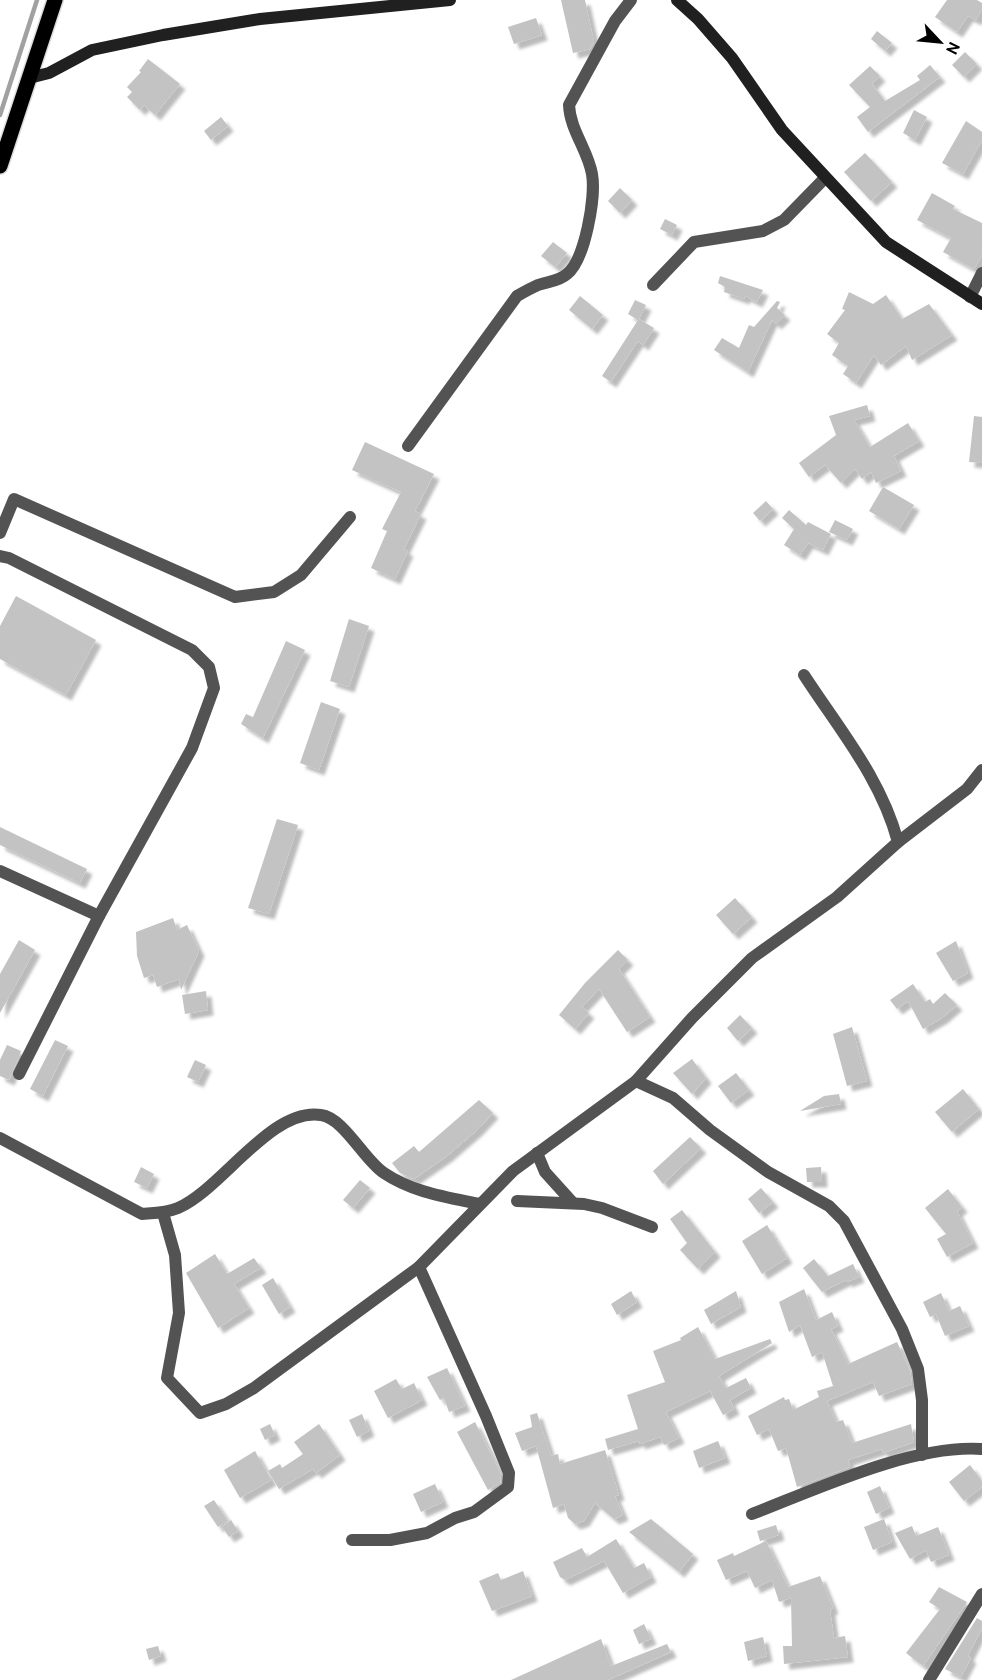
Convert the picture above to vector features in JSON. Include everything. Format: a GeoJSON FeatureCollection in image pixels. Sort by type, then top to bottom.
{"type":"FeatureCollection","features":[{"type":"Feature","properties":{"kind":"main road"},"geometry":{"type":"LineString","coordinates":[[0,166],[55,0]]}},
{"type":"Feature","properties":{"kind":"street"},"geometry":{"type":"LineString","coordinates":[[29,78],[49,73],[92,50],[163,35],[260,19],[450,0]]}},
{"type":"Feature","properties":{"kind":"street"},"geometry":{"type":"LineString","coordinates":[[408,446],[517,296],[569,273],[583,244],[593,206],[592,173],[570,118],[569,105],[615,21],[631,0]]}},
{"type":"Feature","properties":{"kind":"street"},"geometry":{"type":"LineString","coordinates":[[677,0],[699,19],[732,58],[782,130],[886,242],[982,304]]}},
{"type":"Feature","properties":{"kind":"street"},"geometry":{"type":"LineString","coordinates":[[653,285],[694,242],[763,231],[784,220],[825,178]]}},
{"type":"Feature","properties":{"kind":"street"},"geometry":{"type":"LineString","coordinates":[[970,297],[982,273]]}},
{"type":"Feature","properties":{"kind":"street"},"geometry":{"type":"LineString","coordinates":[[0,533],[14,499],[235,597],[274,592],[302,575],[350,517]]}},
{"type":"Feature","properties":{"kind":"street"},"geometry":{"type":"LineString","coordinates":[[0,556],[9,558],[192,650],[209,667],[214,688],[192,748],[99,916],[19,1074]]}},
{"type":"Feature","properties":{"kind":"street"},"geometry":{"type":"LineString","coordinates":[[804,675],[874,778],[889,811],[898,842]]}},
{"type":"Feature","properties":{"kind":"street"},"geometry":{"type":"LineString","coordinates":[[163,1213],[175,1255],[179,1312],[167,1378],[200,1413],[226,1404],[254,1388],[419,1268],[513,1171],[636,1081],[692,1018],[752,958],[837,897],[898,842],[967,789],[982,770]]}},
{"type":"Feature","properties":{"kind":"street"},"geometry":{"type":"LineString","coordinates":[[0,871],[99,916]]}},
{"type":"Feature","properties":{"kind":"street"},"geometry":{"type":"LineString","coordinates":[[636,1081],[673,1098],[718,1136],[768,1172],[829,1206],[844,1221],[902,1329],[918,1369],[922,1401],[922,1455]]}},
{"type":"Feature","properties":{"kind":"street"},"geometry":{"type":"LineString","coordinates":[[0,1138],[142,1214],[163,1213],[180,1207],[209,1186],[282,1124],[306,1114],[323,1115],[336,1122],[381,1171],[402,1184],[479,1204]]}},
{"type":"Feature","properties":{"kind":"street"},"geometry":{"type":"LineString","coordinates":[[537,1153],[549,1178],[573,1203]]}},
{"type":"Feature","properties":{"kind":"street"},"geometry":{"type":"LineString","coordinates":[[517,1201],[573,1203],[602,1208],[652,1227]]}},
{"type":"Feature","properties":{"kind":"street"},"geometry":{"type":"LineString","coordinates":[[352,1540],[390,1539],[427,1533],[455,1518],[474,1512],[508,1487],[509,1473],[486,1416],[419,1268]]}},
{"type":"Feature","properties":{"kind":"street"},"geometry":{"type":"LineString","coordinates":[[752,1514],[860,1473],[922,1455],[969,1448],[982,1449]]}},
{"type":"Feature","properties":{"kind":"street"},"geometry":{"type":"LineString","coordinates":[[929,1680],[982,1594]]}},
{"type":"Feature","properties":{"kind":"building"},"geometry":{"type":"Polygon","coordinates":[[[561,0],[585,0],[594,42],[590,49],[573,53],[561,0]]]}},
{"type":"Feature","properties":{"kind":"building"},"geometry":{"type":"Polygon","coordinates":[[[947,0],[977,0],[982,3],[982,9],[976,20],[968,16],[957,32],[935,17],[947,0]]]}},
{"type":"Feature","properties":{"kind":"building"},"geometry":{"type":"Polygon","coordinates":[[[536,18],[542,35],[514,44],[508,27],[536,18]]]}},
{"type":"Feature","properties":{"kind":"building"},"geometry":{"type":"Polygon","coordinates":[[[877,31],[892,43],[885,51],[871,39],[877,31]]]}},
{"type":"Feature","properties":{"kind":"building"},"geometry":{"type":"Polygon","coordinates":[[[965,52],[977,64],[964,77],[952,65],[965,52]]]}},
{"type":"Feature","properties":{"kind":"building"},"geometry":{"type":"Polygon","coordinates":[[[148,59],[180,84],[155,115],[144,105],[140,110],[127,97],[132,92],[127,87],[141,72],[139,71],[148,59]]]}},
{"type":"Feature","properties":{"kind":"building"},"geometry":{"type":"Polygon","coordinates":[[[930,65],[940,77],[868,132],[857,117],[870,107],[849,85],[870,66],[880,76],[872,84],[885,101],[920,80],[917,76],[930,65]]]}},
{"type":"Feature","properties":{"kind":"building"},"geometry":{"type":"Polygon","coordinates":[[[914,110],[927,117],[915,140],[903,133],[914,110]]]}},
{"type":"Feature","properties":{"kind":"building"},"geometry":{"type":"Polygon","coordinates":[[[221,117],[228,126],[211,140],[204,131],[221,117]]]}},
{"type":"Feature","properties":{"kind":"building"},"geometry":{"type":"Polygon","coordinates":[[[966,121],[982,132],[982,140],[963,174],[942,163],[966,121]]]}},
{"type":"Feature","properties":{"kind":"building"},"geometry":{"type":"Polygon","coordinates":[[[865,153],[892,182],[871,201],[844,172],[865,153]]]}},
{"type":"Feature","properties":{"kind":"building"},"geometry":{"type":"Polygon","coordinates":[[[620,188],[632,200],[620,213],[608,201],[620,188]]]}},
{"type":"Feature","properties":{"kind":"building"},"geometry":{"type":"Polygon","coordinates":[[[932,193],[955,206],[953,209],[982,223],[982,255],[974,269],[943,252],[951,238],[917,220],[932,193]]]}},
{"type":"Feature","properties":{"kind":"building"},"geometry":{"type":"Polygon","coordinates":[[[665,219],[677,225],[672,235],[660,229],[665,219]]]}},
{"type":"Feature","properties":{"kind":"building"},"geometry":{"type":"Polygon","coordinates":[[[553,242],[567,253],[555,267],[541,256],[553,242]]]}},
{"type":"Feature","properties":{"kind":"building"},"geometry":{"type":"Polygon","coordinates":[[[720,276],[763,290],[757,302],[745,296],[744,299],[724,292],[725,287],[718,283],[720,276]]]}},
{"type":"Feature","properties":{"kind":"building"},"geometry":{"type":"Polygon","coordinates":[[[849,292],[873,304],[886,295],[902,319],[929,304],[952,335],[912,360],[906,346],[881,365],[874,355],[856,383],[843,374],[848,366],[832,355],[839,343],[827,334],[845,310],[842,309],[849,292]]]}},
{"type":"Feature","properties":{"kind":"building"},"geometry":{"type":"Polygon","coordinates":[[[580,296],[603,315],[592,329],[569,310],[580,296]]]}},
{"type":"Feature","properties":{"kind":"building"},"geometry":{"type":"Polygon","coordinates":[[[635,300],[646,305],[639,319],[654,328],[643,345],[638,341],[611,382],[602,376],[638,320],[628,314],[635,300]]]}},
{"type":"Feature","properties":{"kind":"building"},"geometry":{"type":"Polygon","coordinates":[[[777,301],[780,302],[777,308],[785,315],[776,324],[772,320],[748,372],[714,350],[722,338],[739,348],[749,325],[754,327],[777,301]]]}},
{"type":"Feature","properties":{"kind":"building"},"geometry":{"type":"Polygon","coordinates":[[[867,405],[870,416],[854,420],[870,447],[908,423],[919,441],[894,456],[901,471],[876,483],[871,472],[862,479],[855,469],[841,483],[825,465],[809,477],[799,463],[836,435],[829,416],[867,405]]]}},
{"type":"Feature","properties":{"kind":"building"},"geometry":{"type":"Polygon","coordinates":[[[974,416],[982,417],[982,463],[969,462],[974,416]]]}},
{"type":"Feature","properties":{"kind":"building"},"geometry":{"type":"Polygon","coordinates":[[[365,442],[434,474],[415,511],[421,514],[404,549],[408,551],[395,579],[371,568],[387,531],[382,529],[401,492],[352,470],[365,442]]]}},
{"type":"Feature","properties":{"kind":"building"},"geometry":{"type":"Polygon","coordinates":[[[883,487],[914,505],[899,529],[869,511],[883,487]]]}},
{"type":"Feature","properties":{"kind":"building"},"geometry":{"type":"Polygon","coordinates":[[[766,501],[773,509],[760,521],[753,513],[766,501]]]}},
{"type":"Feature","properties":{"kind":"building"},"geometry":{"type":"Polygon","coordinates":[[[789,510],[806,525],[808,522],[831,534],[823,550],[808,543],[800,555],[784,545],[794,529],[782,518],[789,510]]]}},
{"type":"Feature","properties":{"kind":"building"},"geometry":{"type":"Polygon","coordinates":[[[835,520],[853,529],[847,540],[829,532],[835,520]]]}},
{"type":"Feature","properties":{"kind":"building"},"geometry":{"type":"Polygon","coordinates":[[[16,596],[96,640],[66,695],[0,659],[0,626],[16,596]]]}},
{"type":"Feature","properties":{"kind":"building"},"geometry":{"type":"Polygon","coordinates":[[[349,619],[369,626],[349,687],[330,681],[349,619]]]}},
{"type":"Feature","properties":{"kind":"building"},"geometry":{"type":"Polygon","coordinates":[[[286,641],[305,650],[263,738],[241,724],[246,714],[253,717],[286,641]]]}},
{"type":"Feature","properties":{"kind":"building"},"geometry":{"type":"Polygon","coordinates":[[[321,702],[340,709],[319,770],[300,763],[321,702]]]}},
{"type":"Feature","properties":{"kind":"building"},"geometry":{"type":"Polygon","coordinates":[[[277,819],[298,825],[269,914],[248,908],[277,819]]]}},
{"type":"Feature","properties":{"kind":"building"},"geometry":{"type":"Polygon","coordinates":[[[0,827],[87,869],[80,883],[0,845],[0,827]]]}},
{"type":"Feature","properties":{"kind":"building"},"geometry":{"type":"Polygon","coordinates":[[[735,898],[752,917],[733,934],[716,915],[735,898]]]}},
{"type":"Feature","properties":{"kind":"building"},"geometry":{"type":"Polygon","coordinates":[[[173,918],[177,930],[187,925],[199,951],[181,990],[179,979],[157,987],[153,975],[144,978],[137,956],[136,932],[173,918]]]}},
{"type":"Feature","properties":{"kind":"building"},"geometry":{"type":"Polygon","coordinates":[[[19,940],[35,950],[0,1013],[0,974],[19,940]]]}},
{"type":"Feature","properties":{"kind":"building"},"geometry":{"type":"Polygon","coordinates":[[[956,941],[968,973],[953,981],[936,953],[956,941]]]}},
{"type":"Feature","properties":{"kind":"building"},"geometry":{"type":"Polygon","coordinates":[[[618,950],[628,960],[619,969],[650,1017],[627,1032],[599,989],[582,1007],[589,1013],[575,1029],[559,1015],[585,983],[618,950]]]}},
{"type":"Feature","properties":{"kind":"building"},"geometry":{"type":"Polygon","coordinates":[[[913,984],[925,1002],[930,999],[933,1004],[945,993],[957,1005],[942,1018],[923,1029],[908,1001],[897,1009],[890,1000],[913,984]]]}},
{"type":"Feature","properties":{"kind":"building"},"geometry":{"type":"Polygon","coordinates":[[[206,991],[208,1010],[185,1014],[182,995],[206,991]]]}},
{"type":"Feature","properties":{"kind":"building"},"geometry":{"type":"Polygon","coordinates":[[[740,1015],[752,1028],[738,1041],[727,1028],[740,1015]]]}},
{"type":"Feature","properties":{"kind":"building"},"geometry":{"type":"Polygon","coordinates":[[[852,1027],[867,1081],[847,1086],[833,1034],[852,1027]]]}},
{"type":"Feature","properties":{"kind":"building"},"geometry":{"type":"Polygon","coordinates":[[[55,1040],[68,1046],[43,1096],[30,1089],[55,1040]]]}},
{"type":"Feature","properties":{"kind":"building"},"geometry":{"type":"Polygon","coordinates":[[[7,1045],[21,1051],[9,1080],[0,1076],[0,1060],[7,1045]]]}},
{"type":"Feature","properties":{"kind":"building"},"geometry":{"type":"Polygon","coordinates":[[[692,1059],[706,1078],[692,1094],[673,1073],[692,1059]]]}},
{"type":"Feature","properties":{"kind":"building"},"geometry":{"type":"Polygon","coordinates":[[[195,1060],[206,1065],[198,1082],[187,1077],[195,1060]]]}},
{"type":"Feature","properties":{"kind":"building"},"geometry":{"type":"Polygon","coordinates":[[[736,1073],[749,1090],[731,1103],[718,1086],[736,1073]]]}},
{"type":"Feature","properties":{"kind":"building"},"geometry":{"type":"Polygon","coordinates":[[[963,1089],[979,1109],[952,1132],[935,1112],[963,1089]]]}},
{"type":"Feature","properties":{"kind":"building"},"geometry":{"type":"Polygon","coordinates":[[[839,1094],[841,1104],[800,1111],[824,1096],[839,1094]]]}},
{"type":"Feature","properties":{"kind":"building"},"geometry":{"type":"Polygon","coordinates":[[[479,1100],[493,1113],[477,1130],[447,1156],[414,1179],[400,1173],[392,1163],[414,1146],[419,1152],[479,1100]]]}},
{"type":"Feature","properties":{"kind":"building"},"geometry":{"type":"Polygon","coordinates":[[[690,1137],[701,1148],[663,1184],[653,1171],[690,1137]]]}},
{"type":"Feature","properties":{"kind":"building"},"geometry":{"type":"Polygon","coordinates":[[[141,1167],[154,1174],[147,1188],[134,1182],[141,1167]]]}},
{"type":"Feature","properties":{"kind":"building"},"geometry":{"type":"Polygon","coordinates":[[[821,1167],[822,1182],[807,1182],[806,1168],[821,1167]]]}},
{"type":"Feature","properties":{"kind":"building"},"geometry":{"type":"Polygon","coordinates":[[[360,1180],[370,1188],[353,1208],[343,1200],[360,1180]]]}},
{"type":"Feature","properties":{"kind":"building"},"geometry":{"type":"Polygon","coordinates":[[[761,1188],[773,1202],[759,1213],[748,1199],[761,1188]]]}},
{"type":"Feature","properties":{"kind":"building"},"geometry":{"type":"Polygon","coordinates":[[[948,1189],[962,1207],[957,1211],[973,1243],[947,1257],[937,1239],[946,1234],[925,1208],[948,1189]]]}},
{"type":"Feature","properties":{"kind":"building"},"geometry":{"type":"Polygon","coordinates":[[[682,1210],[715,1252],[698,1269],[680,1250],[687,1243],[670,1219],[682,1210]]]}},
{"type":"Feature","properties":{"kind":"building"},"geometry":{"type":"Polygon","coordinates":[[[767,1225],[787,1258],[762,1274],[742,1241],[767,1225]]]}},
{"type":"Feature","properties":{"kind":"building"},"geometry":{"type":"Polygon","coordinates":[[[215,1254],[227,1274],[254,1258],[261,1268],[234,1284],[249,1308],[218,1328],[186,1273],[215,1254]]]}},
{"type":"Feature","properties":{"kind":"building"},"geometry":{"type":"Polygon","coordinates":[[[814,1259],[828,1276],[853,1264],[859,1277],[847,1282],[846,1280],[822,1292],[803,1268],[814,1259]]]}},
{"type":"Feature","properties":{"kind":"building"},"geometry":{"type":"Polygon","coordinates":[[[273,1278],[290,1307],[279,1314],[262,1285],[273,1278]]]}},
{"type":"Feature","properties":{"kind":"building"},"geometry":{"type":"Polygon","coordinates":[[[804,1289],[816,1320],[832,1312],[838,1326],[831,1329],[848,1364],[897,1342],[910,1371],[912,1384],[879,1396],[873,1382],[827,1401],[836,1422],[843,1420],[852,1443],[911,1424],[914,1442],[883,1453],[882,1449],[848,1460],[850,1467],[797,1487],[786,1448],[778,1451],[769,1429],[757,1435],[748,1416],[784,1397],[785,1400],[789,1399],[793,1410],[819,1397],[817,1391],[833,1386],[822,1352],[812,1357],[800,1325],[789,1332],[779,1302],[804,1289]]]}},
{"type":"Feature","properties":{"kind":"building"},"geometry":{"type":"Polygon","coordinates":[[[631,1291],[637,1302],[617,1315],[611,1304],[631,1291]]]}},
{"type":"Feature","properties":{"kind":"building"},"geometry":{"type":"Polygon","coordinates":[[[736,1291],[741,1307],[711,1324],[704,1310],[736,1291]]]}},
{"type":"Feature","properties":{"kind":"building"},"geometry":{"type":"Polygon","coordinates":[[[941,1293],[949,1311],[960,1306],[969,1326],[945,1336],[936,1314],[930,1317],[923,1302],[941,1293]]]}},
{"type":"Feature","properties":{"kind":"building"},"geometry":{"type":"Polygon","coordinates":[[[698,1327],[715,1359],[770,1339],[772,1343],[719,1376],[726,1388],[746,1378],[751,1388],[730,1400],[734,1409],[723,1415],[710,1391],[666,1412],[679,1438],[664,1445],[660,1437],[640,1444],[639,1441],[608,1450],[605,1439],[638,1429],[627,1395],[665,1382],[653,1351],[681,1340],[680,1338],[698,1327]]]}},
{"type":"Feature","properties":{"kind":"building"},"geometry":{"type":"Polygon","coordinates":[[[447,1368],[465,1406],[449,1412],[444,1398],[440,1400],[427,1377],[447,1368]]]}},
{"type":"Feature","properties":{"kind":"building"},"geometry":{"type":"Polygon","coordinates":[[[396,1379],[402,1389],[414,1383],[422,1400],[388,1418],[374,1391],[396,1379]]]}},
{"type":"Feature","properties":{"kind":"building"},"geometry":{"type":"Polygon","coordinates":[[[537,1413],[551,1456],[558,1454],[560,1464],[605,1450],[619,1495],[615,1496],[623,1515],[614,1519],[595,1503],[584,1521],[575,1524],[568,1518],[564,1504],[553,1508],[536,1446],[522,1451],[515,1433],[532,1427],[530,1415],[537,1413]]]}},
{"type":"Feature","properties":{"kind":"building"},"geometry":{"type":"Polygon","coordinates":[[[362,1414],[369,1431],[357,1437],[349,1420],[362,1414]]]}},
{"type":"Feature","properties":{"kind":"building"},"geometry":{"type":"Polygon","coordinates":[[[475,1422],[501,1474],[500,1483],[488,1490],[457,1432],[475,1422]]]}},
{"type":"Feature","properties":{"kind":"building"},"geometry":{"type":"Polygon","coordinates":[[[270,1424],[275,1435],[265,1440],[260,1429],[270,1424]]]}},
{"type":"Feature","properties":{"kind":"building"},"geometry":{"type":"Polygon","coordinates":[[[319,1424],[340,1455],[316,1473],[313,1469],[279,1489],[268,1471],[280,1464],[282,1468],[303,1454],[294,1442],[319,1424]]]}},
{"type":"Feature","properties":{"kind":"building"},"geometry":{"type":"Polygon","coordinates":[[[718,1441],[725,1458],[699,1468],[693,1451],[718,1441]]]}},
{"type":"Feature","properties":{"kind":"building"},"geometry":{"type":"Polygon","coordinates":[[[255,1451],[271,1480],[240,1498],[224,1470],[255,1451]]]}},
{"type":"Feature","properties":{"kind":"building"},"geometry":{"type":"Polygon","coordinates":[[[970,1465],[982,1481],[982,1487],[964,1501],[949,1482],[970,1465]]]}},
{"type":"Feature","properties":{"kind":"building"},"geometry":{"type":"Polygon","coordinates":[[[435,1484],[443,1502],[421,1512],[413,1494],[435,1484]]]}},
{"type":"Feature","properties":{"kind":"building"},"geometry":{"type":"Polygon","coordinates":[[[880,1486],[889,1508],[876,1514],[867,1492],[880,1486]]]}},
{"type":"Feature","properties":{"kind":"building"},"geometry":{"type":"Polygon","coordinates":[[[214,1500],[228,1521],[218,1527],[204,1506],[214,1500]]]}},
{"type":"Feature","properties":{"kind":"building"},"geometry":{"type":"Polygon","coordinates":[[[651,1519],[693,1554],[679,1572],[629,1532],[651,1519]]]}},
{"type":"Feature","properties":{"kind":"building"},"geometry":{"type":"Polygon","coordinates":[[[884,1519],[892,1542],[873,1550],[864,1527],[884,1519]]]}},
{"type":"Feature","properties":{"kind":"building"},"geometry":{"type":"Polygon","coordinates":[[[231,1520],[238,1531],[229,1537],[222,1527],[231,1520]]]}},
{"type":"Feature","properties":{"kind":"building"},"geometry":{"type":"Polygon","coordinates":[[[776,1525],[779,1535],[760,1541],[757,1531],[776,1525]]]}},
{"type":"Feature","properties":{"kind":"building"},"geometry":{"type":"Polygon","coordinates":[[[912,1526],[916,1536],[938,1527],[949,1555],[931,1562],[926,1550],[910,1559],[895,1533],[912,1526]]]}},
{"type":"Feature","properties":{"kind":"building"},"geometry":{"type":"Polygon","coordinates":[[[616,1539],[634,1568],[644,1563],[651,1577],[623,1593],[604,1561],[565,1580],[560,1577],[553,1562],[582,1548],[587,1557],[616,1539]]]}},
{"type":"Feature","properties":{"kind":"building"},"geometry":{"type":"Polygon","coordinates":[[[766,1541],[788,1587],[820,1576],[833,1608],[830,1610],[834,1638],[845,1636],[848,1657],[784,1664],[783,1646],[792,1646],[791,1598],[779,1602],[772,1580],[755,1588],[747,1571],[726,1580],[717,1560],[733,1553],[734,1556],[766,1541]]]}},
{"type":"Feature","properties":{"kind":"building"},"geometry":{"type":"Polygon","coordinates":[[[523,1571],[532,1596],[492,1611],[479,1581],[498,1573],[501,1580],[523,1571]]]}},
{"type":"Feature","properties":{"kind":"building"},"geometry":{"type":"Polygon","coordinates":[[[939,1587],[967,1602],[923,1666],[906,1653],[940,1609],[929,1602],[939,1587]]]}},
{"type":"Feature","properties":{"kind":"building"},"geometry":{"type":"Polygon","coordinates":[[[977,1618],[982,1621],[982,1628],[968,1656],[971,1658],[961,1677],[945,1669],[977,1618]]]}},
{"type":"Feature","properties":{"kind":"building"},"geometry":{"type":"Polygon","coordinates":[[[644,1624],[651,1639],[639,1644],[633,1630],[644,1624]]]}},
{"type":"Feature","properties":{"kind":"building"},"geometry":{"type":"Polygon","coordinates":[[[763,1637],[767,1656],[748,1661],[744,1642],[763,1637]]]}},
{"type":"Feature","properties":{"kind":"building"},"geometry":{"type":"Polygon","coordinates":[[[601,1639],[611,1666],[667,1644],[671,1652],[608,1680],[511,1680],[601,1639]]]}},
{"type":"Feature","properties":{"kind":"building"},"geometry":{"type":"Polygon","coordinates":[[[158,1646],[161,1656],[149,1660],[146,1649],[158,1646]]]}},
{"type":"Feature","properties":{"kind":"waterway"},"geometry":{"type":"LineString","coordinates":[[0,115],[37,0]]}}]}
